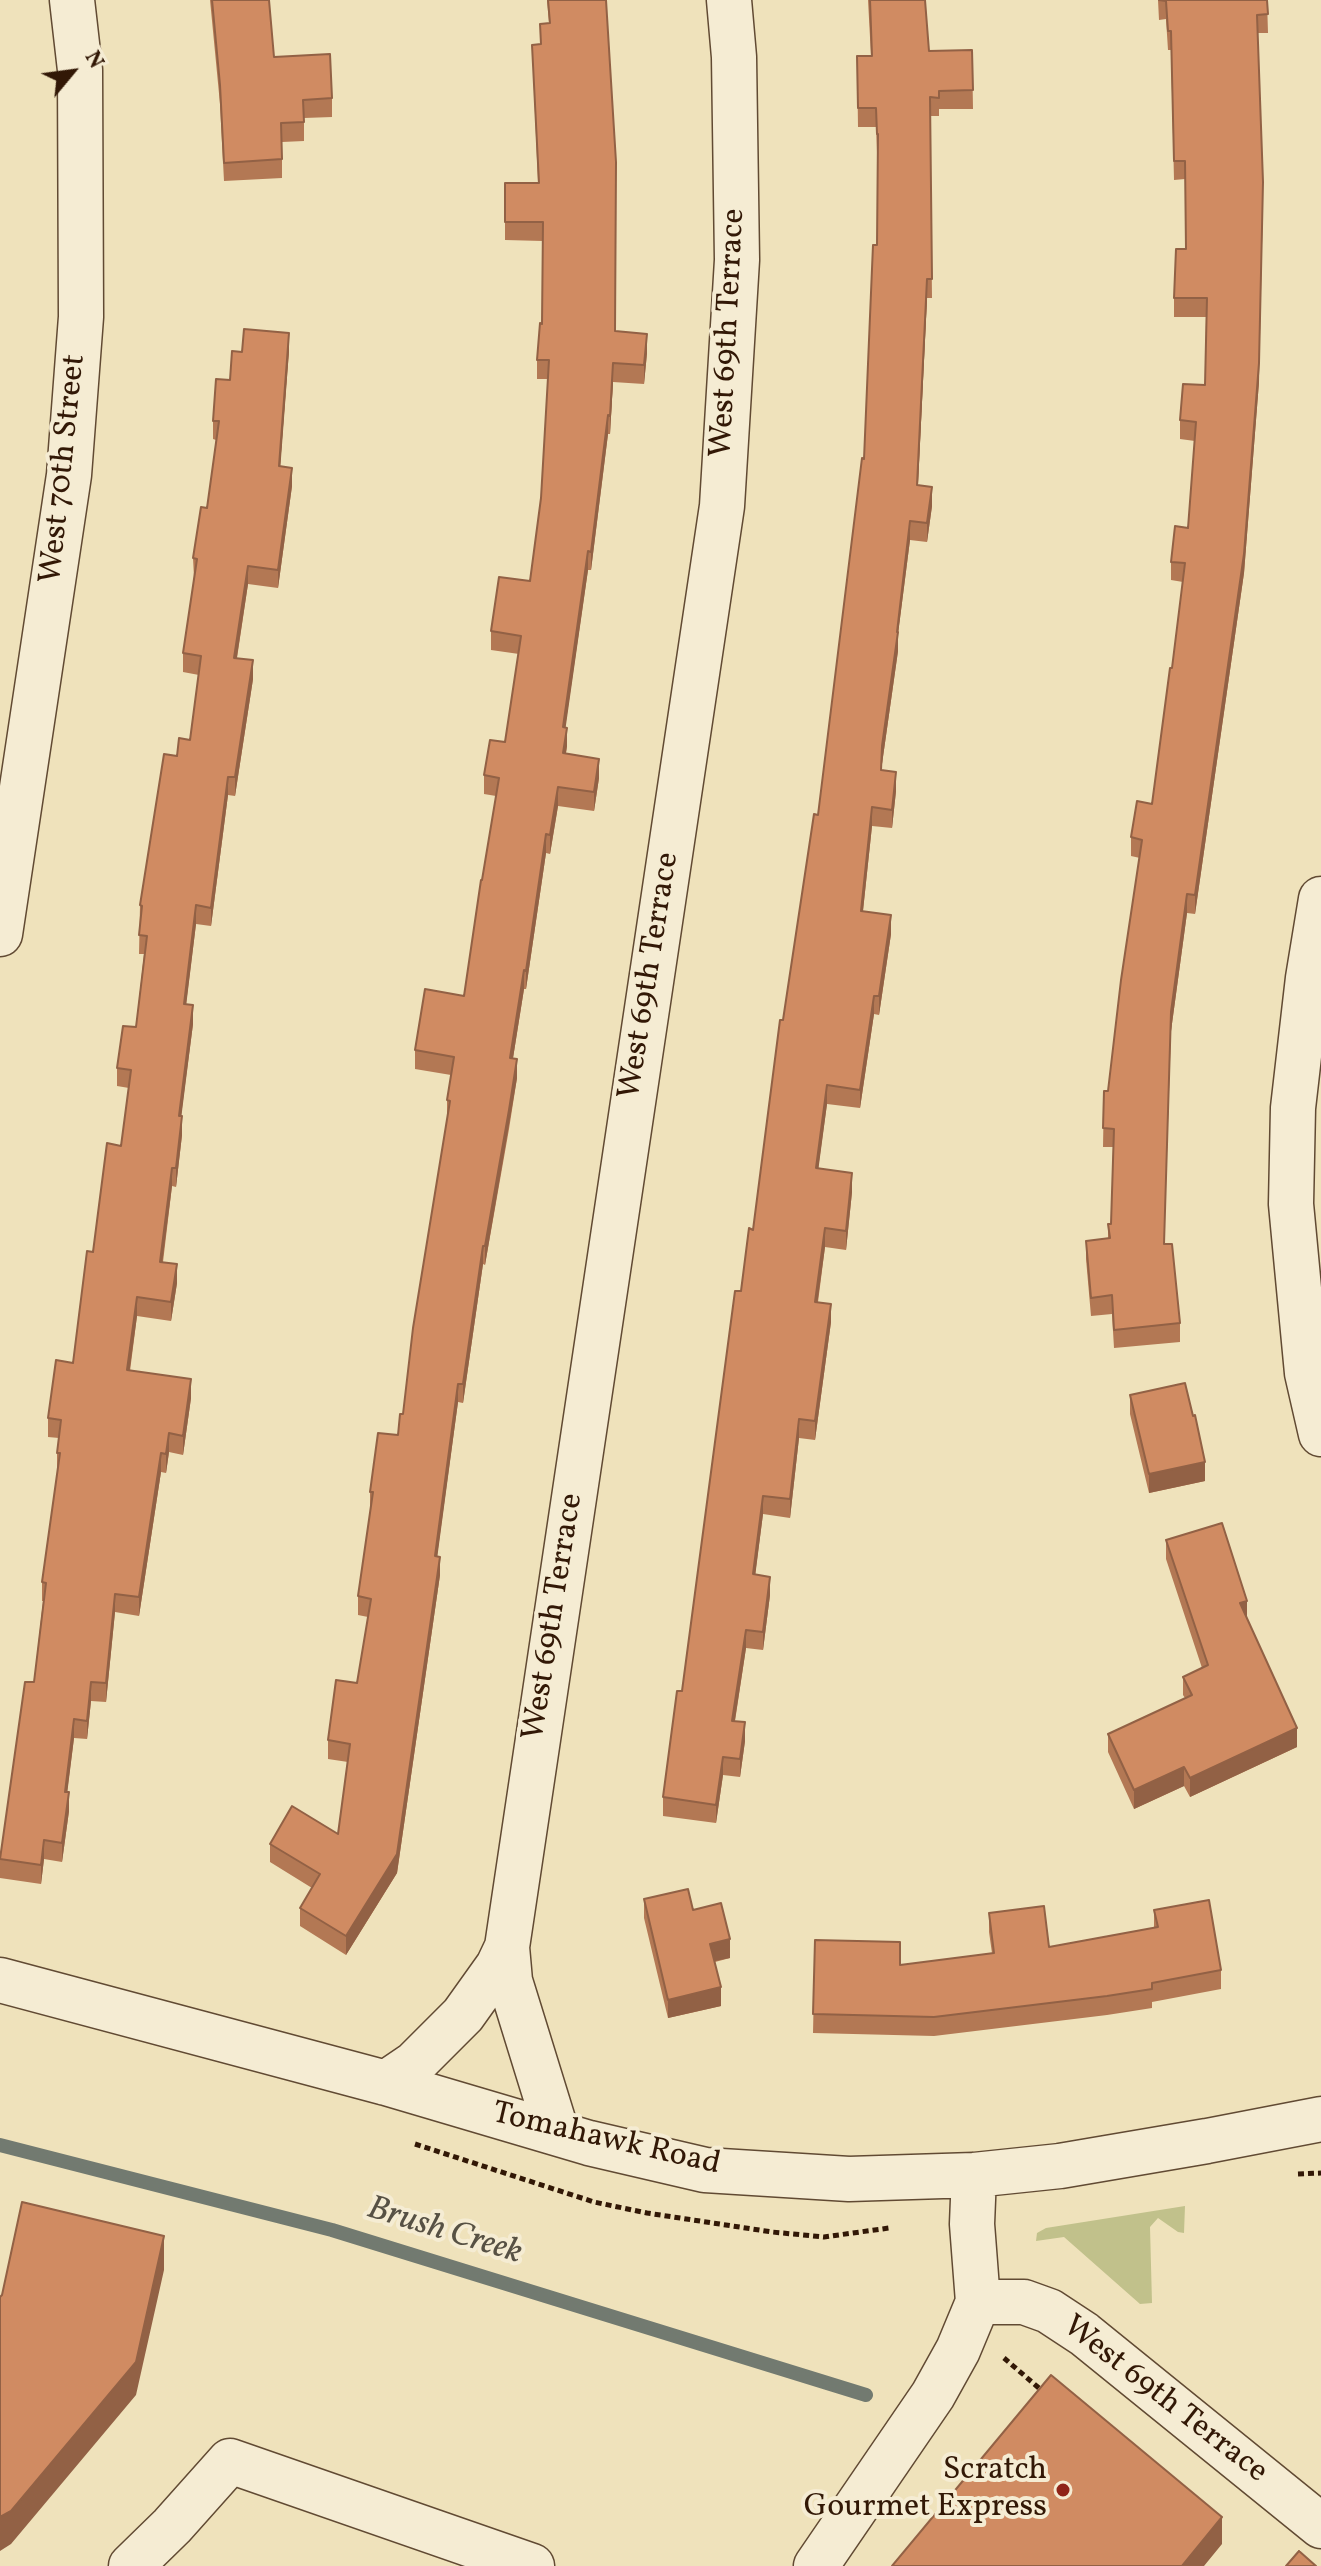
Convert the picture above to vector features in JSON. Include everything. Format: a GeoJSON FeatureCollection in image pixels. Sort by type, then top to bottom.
{"type":"FeatureCollection","features":[{"type":"Feature","properties":{"kind":"street","name":"West 70th Street"},"geometry":{"type":"LineString","coordinates":[[0,934],[69,475],[81,317],[80,70],[72,0]]}},
{"type":"Feature","properties":{"kind":"street","name":"West 69th Terrace"},"geometry":{"type":"LineString","coordinates":[[557,2133],[510,1981],[507,1947],[722,506],[737,260],[734,57],[729,0]]}},
{"type":"Feature","properties":{"kind":"street"},"geometry":{"type":"LineString","coordinates":[[1321,899],[1293,1108],[1291,1204],[1307,1373],[1321,1434]]}},
{"type":"Feature","properties":{"kind":"street","name":"West 69th Terrace"},"geometry":{"type":"LineString","coordinates":[[386,2083],[414,2064],[463,2015],[498,1966],[507,1947]]}},
{"type":"Feature","properties":{"kind":"street","name":"Tomahawk Road"},"geometry":{"type":"LineString","coordinates":[[0,1980],[386,2083],[557,2133],[705,2170],[849,2179],[974,2175],[1060,2166],[1321,2119]]}},
{"type":"Feature","properties":{"kind":"street"},"geometry":{"type":"LineString","coordinates":[[816,2566],[933,2395],[958,2350],[978,2302],[972,2224],[974,2175]]}},
{"type":"Feature","properties":{"kind":"street","name":"West 69th Terrace"},"geometry":{"type":"LineString","coordinates":[[978,2302],[1024,2302],[1049,2311],[1084,2334],[1321,2526]]}},
{"type":"Feature","properties":{"kind":"street"},"geometry":{"type":"LineString","coordinates":[[131,2566],[230,2461],[532,2566]]}},
{"type":"Feature","properties":{"kind":"path"},"geometry":{"type":"LineString","coordinates":[[994,2349],[1040,2389],[1043,2399]]}},
{"type":"Feature","properties":{"kind":"green space"},"geometry":{"type":"Polygon","coordinates":[[[1185,2206],[1184,2233],[1158,2218],[1150,2227],[1152,2303],[1140,2304],[1064,2237],[1036,2241],[1037,2233],[1046,2228],[1185,2206]]]}},
{"type":"Feature","properties":{"kind":"building"},"geometry":{"type":"Polygon","coordinates":[[[212,0],[269,0],[274,57],[330,54],[332,98],[303,100],[304,122],[281,123],[282,159],[224,163],[212,0]]]}},
{"type":"Feature","properties":{"kind":"building"},"geometry":{"type":"Polygon","coordinates":[[[548,0],[606,0],[616,162],[615,331],[647,334],[644,365],[613,363],[610,416],[563,727],[567,728],[563,753],[599,759],[594,792],[558,787],[550,835],[546,834],[510,1058],[517,1059],[509,1110],[483,1246],[463,1384],[458,1384],[435,1556],[440,1557],[397,1854],[346,1936],[300,1908],[320,1874],[270,1844],[292,1806],[338,1834],[350,1744],[328,1740],[336,1680],[357,1683],[371,1599],[358,1596],[378,1433],[398,1435],[400,1414],[403,1414],[413,1328],[450,1101],[447,1100],[454,1057],[415,1050],[425,989],[464,996],[499,778],[484,775],[490,740],[505,742],[521,636],[491,631],[499,577],[530,581],[541,498],[549,360],[537,360],[542,324],[543,222],[505,222],[505,183],[539,183],[532,45],[541,44],[540,24],[550,23],[548,0]]]}},
{"type":"Feature","properties":{"kind":"building"},"geometry":{"type":"Polygon","coordinates":[[[870,0],[925,0],[929,51],[972,50],[973,90],[939,91],[939,98],[930,97],[932,279],[927,279],[917,485],[932,487],[927,523],[910,521],[882,746],[881,770],[896,772],[892,810],[872,807],[861,911],[891,915],[879,996],[874,996],[860,1090],[827,1085],[816,1168],[852,1173],[846,1231],[825,1228],[815,1302],[831,1304],[815,1421],[799,1419],[790,1499],[763,1496],[753,1574],[770,1577],[763,1632],[746,1630],[732,1721],[745,1722],[740,1759],[723,1757],[716,1805],[663,1797],[677,1691],[682,1691],[735,1291],[741,1291],[749,1228],[753,1230],[780,1020],[783,1020],[814,814],[818,815],[864,459],[873,245],[877,245],[878,134],[876,108],[858,108],[857,56],[872,56],[870,0]]]}},
{"type":"Feature","properties":{"kind":"building"},"geometry":{"type":"Polygon","coordinates":[[[1159,0],[1267,0],[1268,14],[1257,15],[1263,182],[1259,363],[1244,554],[1195,895],[1187,894],[1171,1012],[1164,1244],[1172,1244],[1180,1323],[1114,1330],[1112,1295],[1091,1298],[1086,1241],[1110,1238],[1108,1224],[1111,1224],[1114,1129],[1103,1128],[1104,1091],[1108,1091],[1142,840],[1131,837],[1137,801],[1152,804],[1185,563],[1171,562],[1175,526],[1188,528],[1196,422],[1180,420],[1183,384],[1205,385],[1207,298],[1174,298],[1176,249],[1186,249],[1185,161],[1174,161],[1171,31],[1168,31],[1166,1],[1159,0]]]}},
{"type":"Feature","properties":{"kind":"building"},"geometry":{"type":"Polygon","coordinates":[[[244,329],[289,333],[279,466],[292,468],[278,570],[248,566],[234,658],[253,660],[235,777],[228,777],[211,908],[196,905],[184,1004],[193,1005],[179,1116],[182,1116],[160,1262],[177,1264],[171,1302],[137,1297],[127,1370],[191,1379],[183,1436],[169,1433],[166,1454],[161,1453],[139,1597],[115,1594],[106,1683],[91,1682],[87,1721],[74,1719],[62,1843],[44,1840],[41,1865],[0,1859],[25,1682],[34,1682],[46,1583],[42,1582],[60,1453],[57,1453],[61,1420],[48,1418],[56,1360],[73,1363],[87,1251],[93,1252],[107,1143],[121,1146],[131,1070],[117,1068],[123,1026],[136,1027],[147,936],[139,935],[140,905],[164,754],[177,756],[179,738],[190,740],[201,656],[183,653],[197,559],[193,558],[201,507],[207,508],[219,421],[213,421],[216,379],[230,380],[232,351],[242,352],[244,329]]]}},
{"type":"Feature","properties":{"kind":"building"},"geometry":{"type":"Polygon","coordinates":[[[1185,1383],[1205,1462],[1149,1474],[1130,1395],[1185,1383]]]}},
{"type":"Feature","properties":{"kind":"building"},"geometry":{"type":"Polygon","coordinates":[[[1222,1523],[1247,1601],[1240,1603],[1297,1728],[1190,1778],[1184,1767],[1134,1790],[1108,1734],[1192,1695],[1183,1677],[1208,1665],[1166,1540],[1222,1523]]]}},
{"type":"Feature","properties":{"kind":"building"},"geometry":{"type":"Polygon","coordinates":[[[688,1889],[693,1910],[721,1903],[730,1939],[710,1944],[721,1987],[668,2000],[644,1899],[688,1889]]]}},
{"type":"Feature","properties":{"kind":"building"},"geometry":{"type":"Polygon","coordinates":[[[1209,1900],[1221,1970],[1152,1983],[1152,1989],[934,2017],[813,2014],[815,1940],[900,1942],[900,1965],[994,1953],[989,1913],[1044,1906],[1049,1947],[1158,1927],[1154,1910],[1209,1900]]]}},
{"type":"Feature","properties":{"kind":"building"},"geometry":{"type":"Polygon","coordinates":[[[22,2202],[164,2236],[136,2362],[11,2511],[0,2517],[0,2297],[22,2202]]]}},
{"type":"Feature","properties":{"kind":"building"},"geometry":{"type":"Polygon","coordinates":[[[1051,2375],[1222,2517],[1182,2566],[892,2566],[1051,2375]]]}},
{"type":"Feature","properties":{"kind":"building"},"geometry":{"type":"Polygon","coordinates":[[[1299,2551],[1316,2566],[1286,2566],[1299,2551]]]}},
{"type":"Feature","properties":{"kind":"waterway","name":"Brush Creek"},"geometry":{"type":"LineString","coordinates":[[0,2145],[332,2230],[866,2395]]}},
{"type":"Feature","properties":{"kind":"place","name":"Scratch Gourmet Express"},"geometry":{"type":"Point","coordinates":[1063,2490]}}]}
